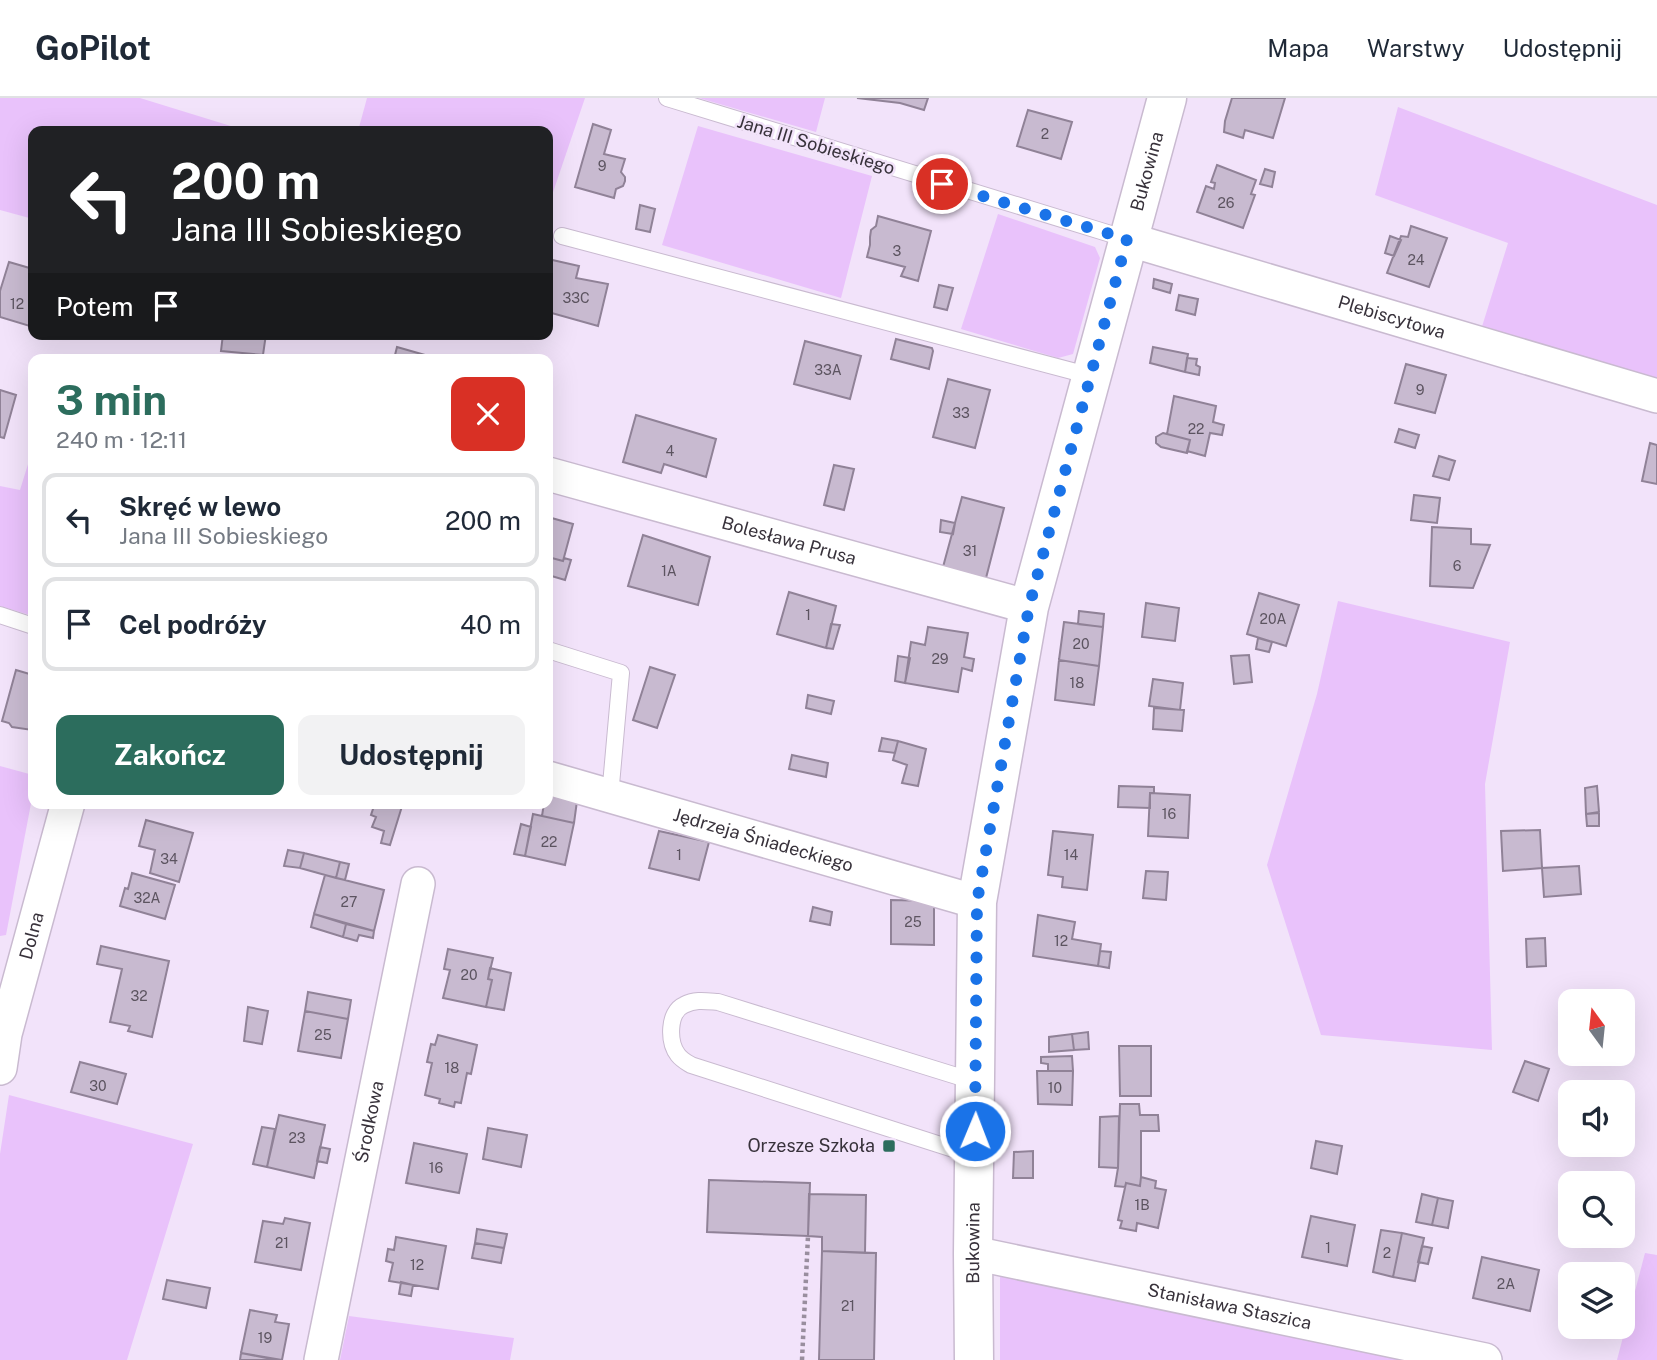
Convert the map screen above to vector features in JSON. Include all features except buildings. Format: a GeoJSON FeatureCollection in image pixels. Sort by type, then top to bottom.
{"type":"FeatureCollection","features":[{"type":"Feature","properties":{"kind":"street","name":"Bukowina"},"geometry":{"type":"LineString","coordinates":[[974,1360],[977,902],[1029,607],[1167,98]]}},
{"type":"Feature","properties":{"kind":"street","name":"Plebiscytowa"},"geometry":{"type":"LineString","coordinates":[[1127,239],[1657,396]]}},
{"type":"Feature","properties":{"kind":"street","name":"Bolesława Prusa"},"geometry":{"type":"LineString","coordinates":[[553,475],[1029,607]]}},
{"type":"Feature","properties":{"kind":"street","name":"Jędrzeja Śniadeckiego"},"geometry":{"type":"LineString","coordinates":[[553,779],[977,902]]}},
{"type":"Feature","properties":{"kind":"street","name":"Dolna"},"geometry":{"type":"LineString","coordinates":[[0,1068],[5,1034],[66,809]]}},
{"type":"Feature","properties":{"kind":"street","name":"Środkowa"},"geometry":{"type":"LineString","coordinates":[[321,1360],[418,884]]}},
{"type":"Feature","properties":{"kind":"street","name":"Stanisława Staszica"},"geometry":{"type":"LineString","coordinates":[[973,1253],[1485,1360]]}},
{"type":"Feature","properties":{"kind":"lane","name":"Jana III Sobieskiego"},"geometry":{"type":"LineString","coordinates":[[667,98],[1127,239]]}},
{"type":"Feature","properties":{"kind":"lane"},"geometry":{"type":"LineString","coordinates":[[562,236],[1091,376]]}},
{"type":"Feature","properties":{"kind":"lane"},"geometry":{"type":"LineString","coordinates":[[0,615],[28,624]]}},
{"type":"Feature","properties":{"kind":"lane"},"geometry":{"type":"LineString","coordinates":[[553,652],[621,673],[610,796]]}},
{"type":"Feature","properties":{"kind":"lane"},"geometry":{"type":"LineString","coordinates":[[975,1156],[691,1065],[676,1052],[671,1026],[675,1013],[682,1005],[701,1000],[718,1002],[976,1082]]}},
{"type":"Feature","properties":{"kind":"path"},"geometry":{"type":"LineString","coordinates":[[802,1360],[808,1236]]}},
{"type":"Feature","properties":{"kind":"shaded area"},"geometry":{"type":"Polygon","coordinates":[[[0,98],[140,98],[231,126],[28,126],[28,218],[0,210],[0,98]]]}},
{"type":"Feature","properties":{"kind":"shaded area"},"geometry":{"type":"Polygon","coordinates":[[[367,98],[585,98],[553,192],[553,126],[359,126],[367,98]]]}},
{"type":"Feature","properties":{"kind":"shaded area"},"geometry":{"type":"Polygon","coordinates":[[[699,98],[825,98],[816,132],[699,98]]]}},
{"type":"Feature","properties":{"kind":"shaded area"},"geometry":{"type":"Polygon","coordinates":[[[1398,107],[1657,205],[1657,386],[1480,333],[1508,243],[1375,195],[1398,107]]]}},
{"type":"Feature","properties":{"kind":"shaded area"},"geometry":{"type":"Polygon","coordinates":[[[698,126],[872,176],[841,298],[662,245],[698,126]]]}},
{"type":"Feature","properties":{"kind":"shaded area"},"geometry":{"type":"Polygon","coordinates":[[[998,214],[1095,247],[1100,258],[1073,354],[1058,358],[961,329],[998,214]]]}},
{"type":"Feature","properties":{"kind":"shaded area"},"geometry":{"type":"Polygon","coordinates":[[[28,464],[28,614],[0,606],[0,486],[20,490],[28,464]]]}},
{"type":"Feature","properties":{"kind":"shaded area"},"geometry":{"type":"Polygon","coordinates":[[[1338,601],[1510,642],[1485,784],[1492,1050],[1321,1035],[1267,865],[1317,694],[1338,601]]]}},
{"type":"Feature","properties":{"kind":"shaded area"},"geometry":{"type":"Polygon","coordinates":[[[0,766],[28,774],[30,809],[6,935],[0,936],[0,766]]]}},
{"type":"Feature","properties":{"kind":"shaded area"},"geometry":{"type":"Polygon","coordinates":[[[9,1095],[193,1144],[127,1360],[0,1360],[0,1154],[9,1095]]]}},
{"type":"Feature","properties":{"kind":"shaded area"},"geometry":{"type":"Polygon","coordinates":[[[1645,1253],[1657,1255],[1657,1360],[1617,1360],[1622,1339],[1635,1339],[1635,1291],[1645,1253]]]}},
{"type":"Feature","properties":{"kind":"shaded area"},"geometry":{"type":"Polygon","coordinates":[[[1000,1259],[1485,1360],[1000,1360],[1000,1259]]]}},
{"type":"Feature","properties":{"kind":"shaded area"},"geometry":{"type":"Polygon","coordinates":[[[349,1316],[514,1338],[510,1360],[340,1360],[349,1316]]]}},
{"type":"Feature","properties":{"kind":"place","name":"Orzesze Szkoła"},"geometry":{"type":"Point","coordinates":[889,1146]}},
{"type":"Feature","properties":{"kind":"route"},"geometry":{"type":"LineString","coordinates":[[942,184],[1127,239],[1029,607],[977,902],[975,1131]]}}]}
